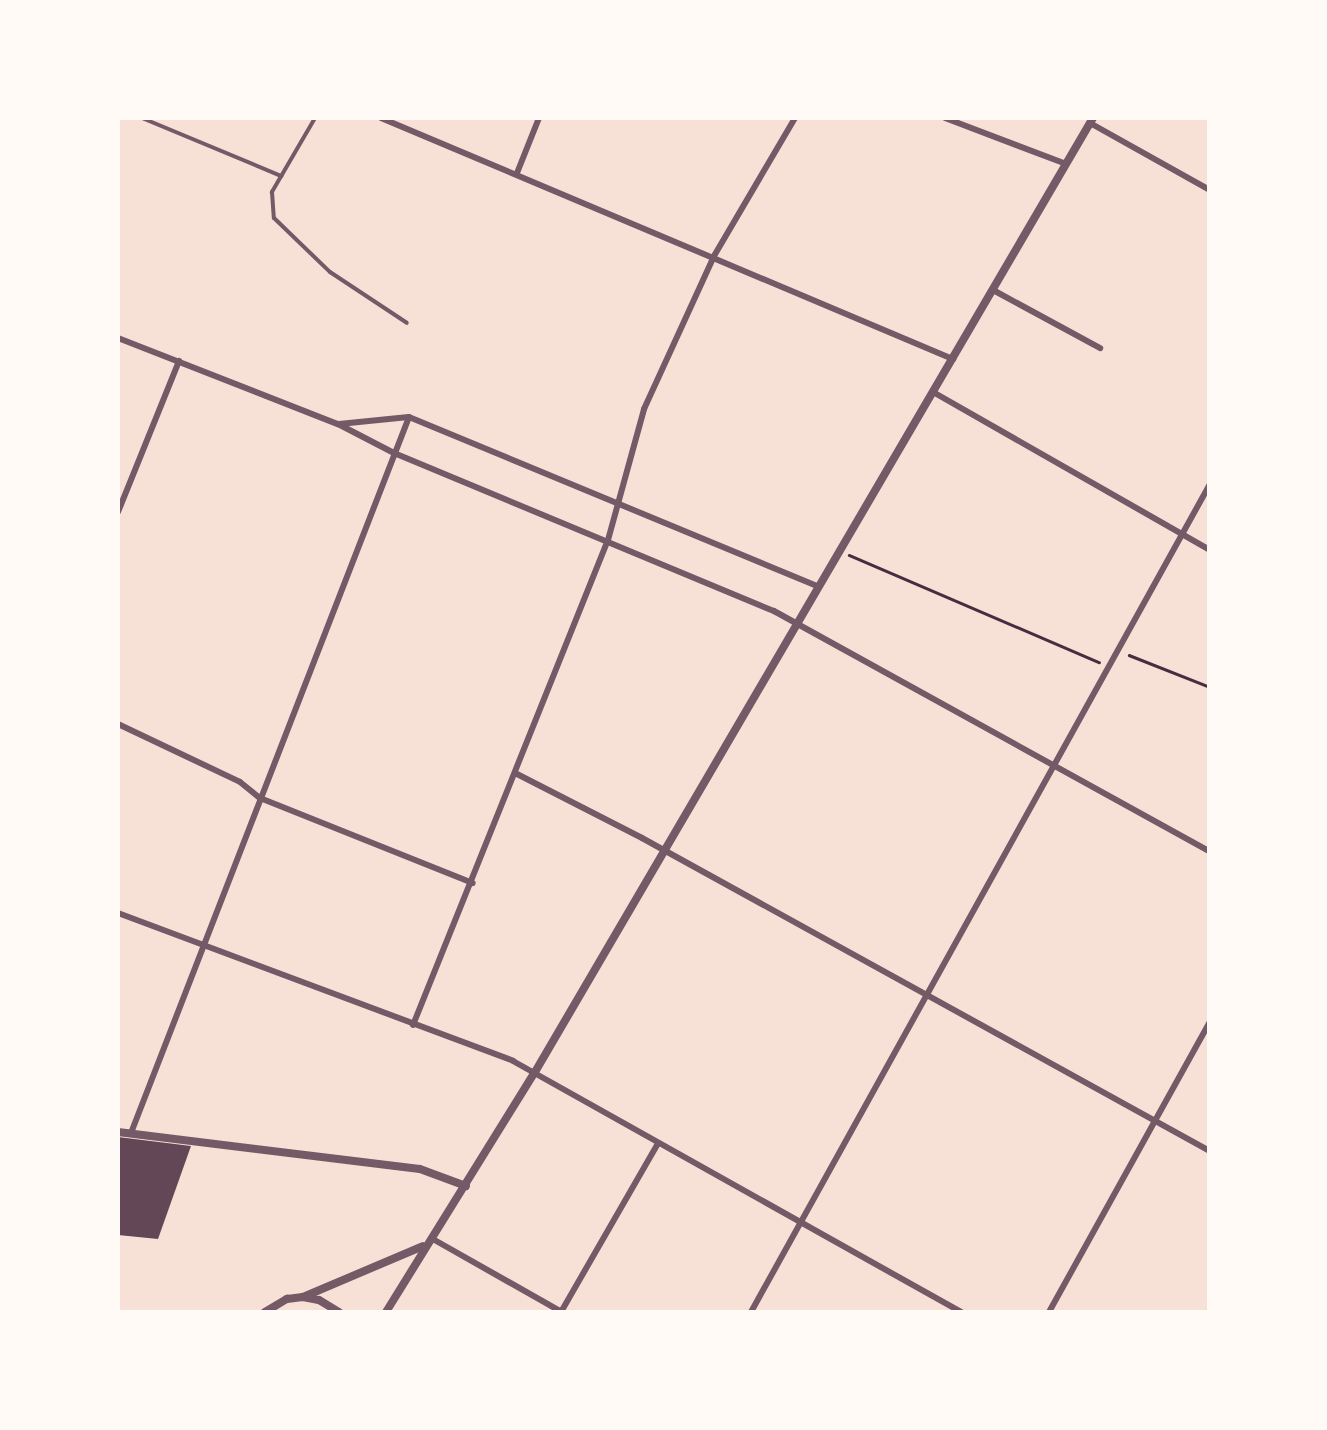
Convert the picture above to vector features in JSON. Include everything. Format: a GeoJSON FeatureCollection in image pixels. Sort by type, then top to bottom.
{"type":"FeatureCollection","features":[{"type":"Feature","properties":{"kind":"street"},"geometry":{"type":"LineString","coordinates":[[381,118],[396,120],[952,359]]}},
{"type":"Feature","properties":{"kind":"street"},"geometry":{"type":"LineString","coordinates":[[517,173],[539,118]]}},
{"type":"Feature","properties":{"kind":"street"},"geometry":{"type":"LineString","coordinates":[[413,1025],[608,540],[644,408],[714,256],[795,118]]}},
{"type":"Feature","properties":{"kind":"street"},"geometry":{"type":"LineString","coordinates":[[946,118],[1066,164]]}},
{"type":"Feature","properties":{"kind":"street"},"geometry":{"type":"LineString","coordinates":[[386,1312],[536,1072],[1091,120],[1210,190]]}},
{"type":"Feature","properties":{"kind":"street"},"geometry":{"type":"LineString","coordinates":[[993,290],[1100,348]]}},
{"type":"Feature","properties":{"kind":"street"},"geometry":{"type":"LineString","coordinates":[[118,338],[338,424],[394,453],[608,540],[796,623],[1210,852]]}},
{"type":"Feature","properties":{"kind":"street"},"geometry":{"type":"LineString","coordinates":[[118,512],[179,361]]}},
{"type":"Feature","properties":{"kind":"street"},"geometry":{"type":"LineString","coordinates":[[933,392],[1210,550]]}},
{"type":"Feature","properties":{"kind":"street"},"geometry":{"type":"LineString","coordinates":[[132,1133],[409,417]]}},
{"type":"Feature","properties":{"kind":"street"},"geometry":{"type":"LineString","coordinates":[[338,424],[409,417],[816,586]]}},
{"type":"Feature","properties":{"kind":"street"},"geometry":{"type":"LineString","coordinates":[[751,1312],[1210,484]]}},
{"type":"Feature","properties":{"kind":"street"},"geometry":{"type":"LineString","coordinates":[[118,724],[240,782],[260,798],[473,883]]}},
{"type":"Feature","properties":{"kind":"street"},"geometry":{"type":"LineString","coordinates":[[516,774],[1210,1152]]}},
{"type":"Feature","properties":{"kind":"street"},"geometry":{"type":"LineString","coordinates":[[118,913],[536,1072],[801,1226],[961,1312]]}},
{"type":"Feature","properties":{"kind":"street"},"geometry":{"type":"LineString","coordinates":[[1049,1312],[1210,1021]]}},
{"type":"Feature","properties":{"kind":"street"},"geometry":{"type":"LineString","coordinates":[[118,1132],[420,1169],[466,1186]]}},
{"type":"Feature","properties":{"kind":"street"},"geometry":{"type":"LineString","coordinates":[[429,1241],[561,1312],[658,1143]]}},
{"type":"Feature","properties":{"kind":"street"},"geometry":{"type":"LineString","coordinates":[[265,1312],[286,1299],[303,1297],[386,1265],[429,1241]]}},
{"type":"Feature","properties":{"kind":"street"},"geometry":{"type":"LineString","coordinates":[[303,1297],[319,1300],[339,1312]]}},
{"type":"Feature","properties":{"kind":"lane"},"geometry":{"type":"LineString","coordinates":[[142,118],[282,176]]}},
{"type":"Feature","properties":{"kind":"lane"},"geometry":{"type":"LineString","coordinates":[[315,118],[272,192],[274,218],[330,272],[408,323]]}},
{"type":"Feature","properties":{"kind":"path"},"geometry":{"type":"LineString","coordinates":[[838,550],[1110,667]]}},
{"type":"Feature","properties":{"kind":"path"},"geometry":{"type":"LineString","coordinates":[[1118,650],[1210,687]]}},
{"type":"Feature","properties":{"kind":"building"},"geometry":{"type":"Polygon","coordinates":[[[118,1137],[191,1146],[158,1239],[118,1235],[118,1137]]]}}]}
